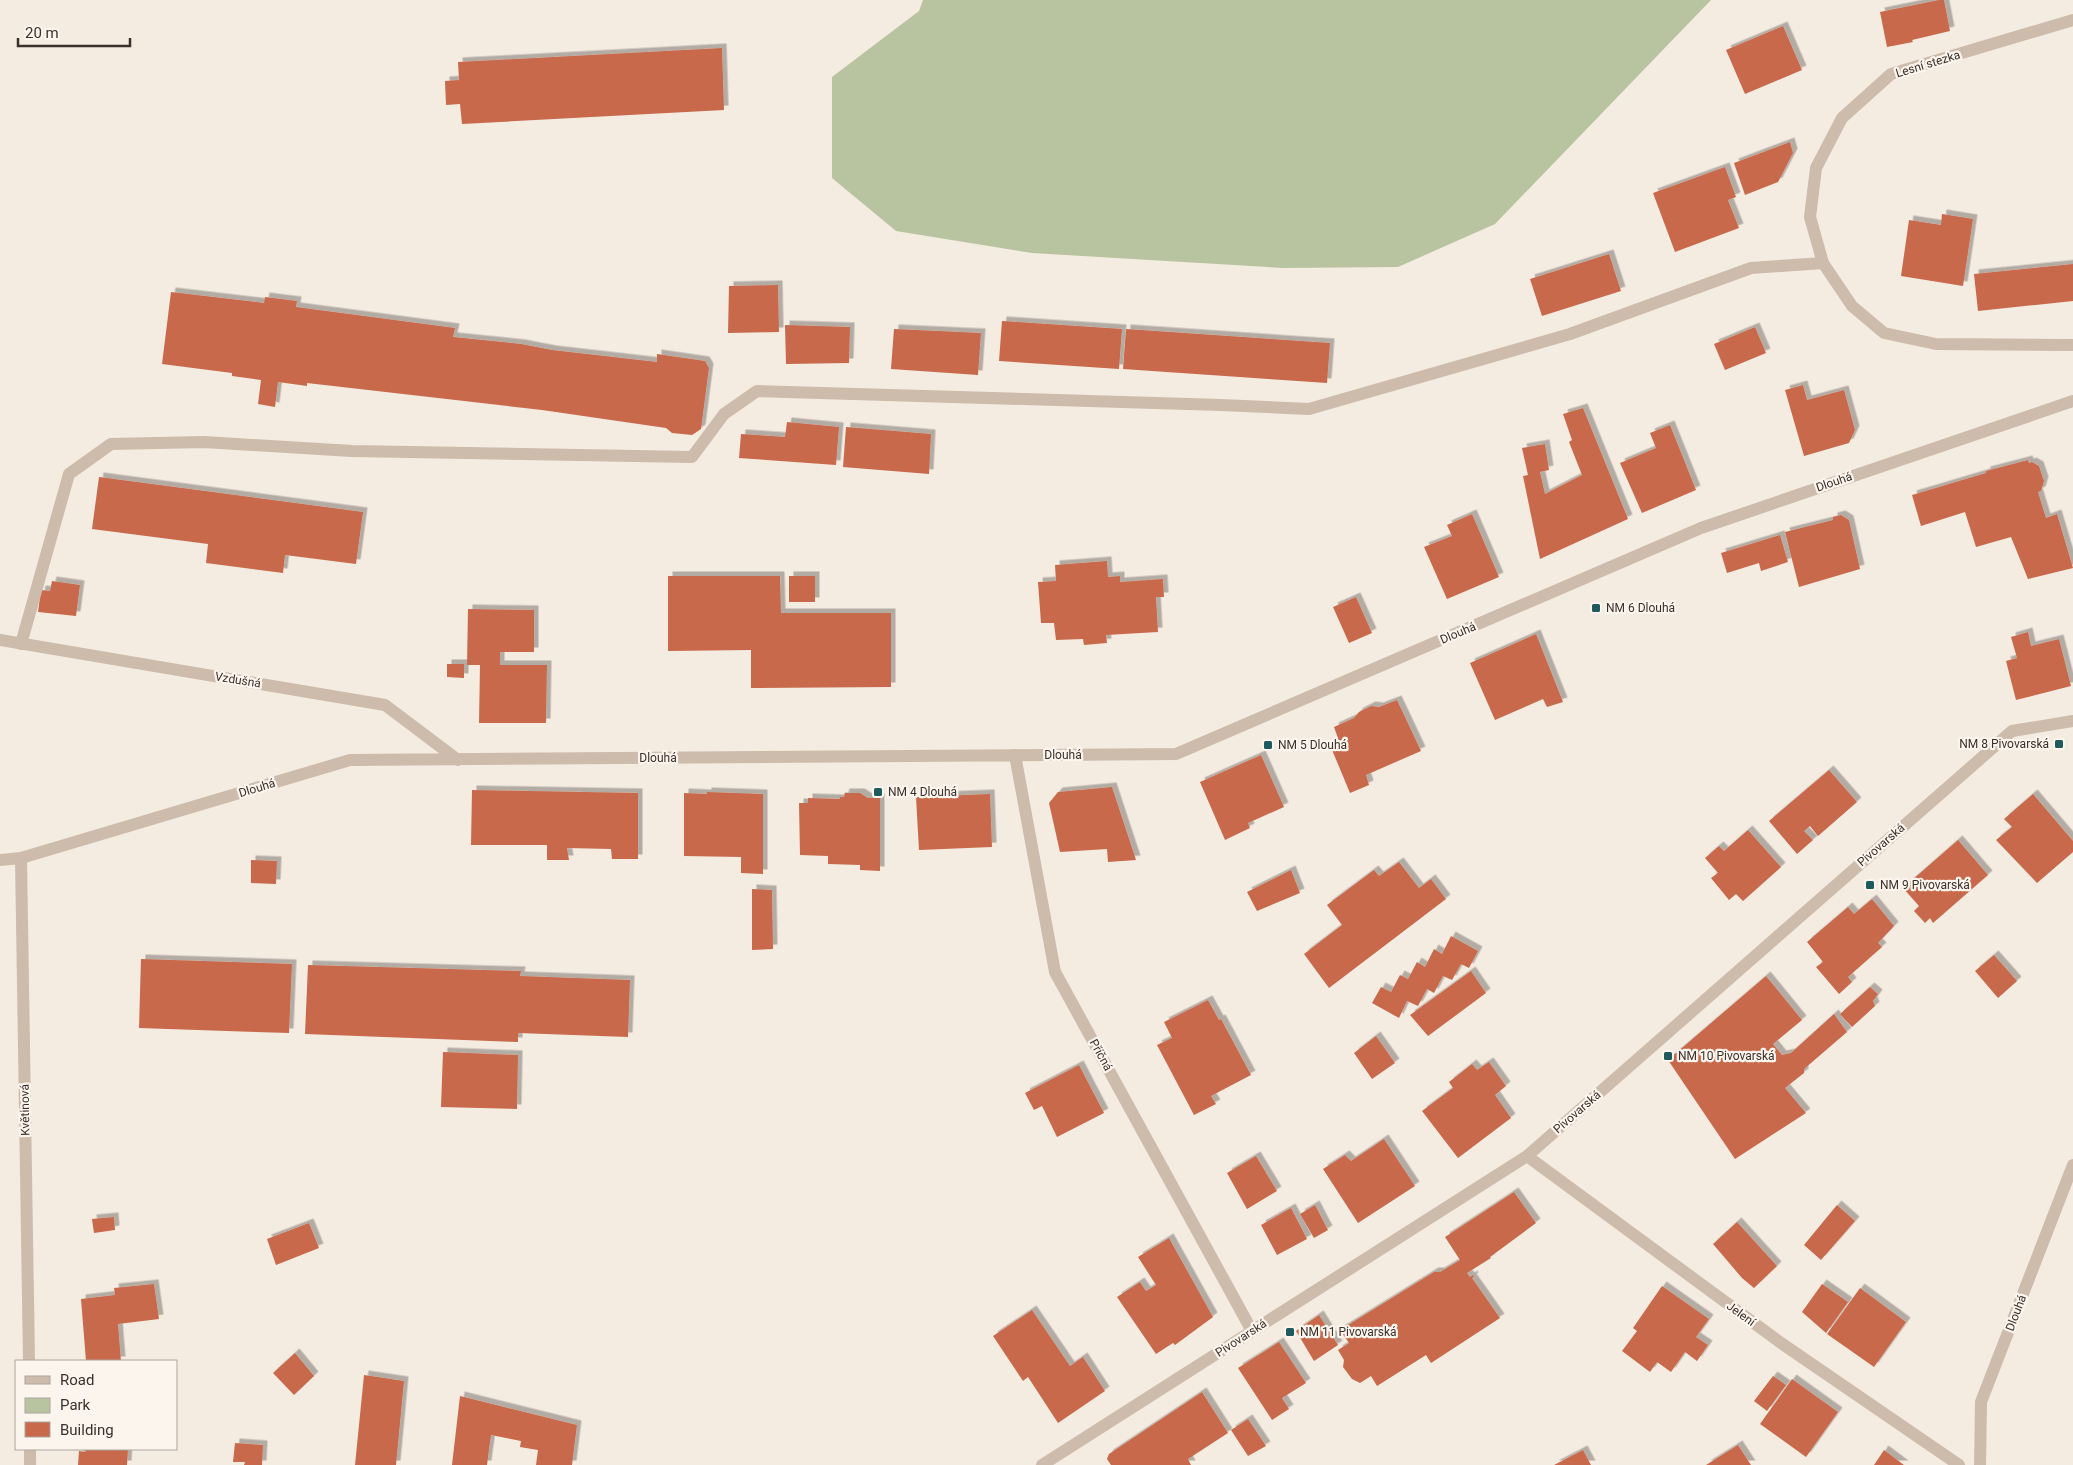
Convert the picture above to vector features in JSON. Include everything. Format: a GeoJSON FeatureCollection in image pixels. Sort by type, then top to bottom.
{"type":"FeatureCollection","features":[{"type":"Feature","properties":{"kind":"street","name":"Lesní stezka"},"geometry":{"type":"LineString","coordinates":[[2073,20],[1891,74],[1842,118],[1816,168],[1810,218],[1823,264],[1852,306],[1884,333],[1936,344],[2073,345]]}},
{"type":"Feature","properties":{"kind":"street"},"geometry":{"type":"LineString","coordinates":[[21,644],[69,474],[111,444],[204,442],[352,451],[692,457],[724,414],[757,391],[1309,409],[1570,334],[1751,268],[1823,264]]}},
{"type":"Feature","properties":{"kind":"street","name":"Dlouhá"},"geometry":{"type":"LineString","coordinates":[[0,860],[21,858],[350,760],[1176,754],[1701,528],[2073,401]]}},
{"type":"Feature","properties":{"kind":"street","name":"Vzdušná"},"geometry":{"type":"LineString","coordinates":[[0,640],[385,704],[458,760]]}},
{"type":"Feature","properties":{"kind":"street","name":"Pivovarská"},"geometry":{"type":"LineString","coordinates":[[1042,1465],[1527,1156],[2012,730],[2073,721]]}},
{"type":"Feature","properties":{"kind":"street","name":"Příčná"},"geometry":{"type":"LineString","coordinates":[[1016,755],[1055,972],[1252,1331]]}},
{"type":"Feature","properties":{"kind":"street","name":"Květinová"},"geometry":{"type":"LineString","coordinates":[[21,858],[29,1360]]}},
{"type":"Feature","properties":{"kind":"street","name":"Jelení"},"geometry":{"type":"LineString","coordinates":[[1527,1156],[1781,1343],[1960,1465]]}},
{"type":"Feature","properties":{"kind":"street","name":"Dlouhá"},"geometry":{"type":"LineString","coordinates":[[1980,1465],[1981,1402],[2073,1165]]}},
{"type":"Feature","properties":{"kind":"street"},"geometry":{"type":"LineString","coordinates":[[30,1450],[30,1465]]}},
{"type":"Feature","properties":{"kind":"green space"},"geometry":{"type":"Polygon","coordinates":[[[923,0],[1711,0],[1495,224],[1398,267],[1283,268],[1032,253],[896,231],[832,178],[832,77],[919,11],[923,0]]]}},
{"type":"Feature","properties":{"kind":"building"},"geometry":{"type":"Polygon","coordinates":[[[1944,0],[1950,31],[1912,40],[1913,42],[1887,47],[1880,12],[1944,0]]]}},
{"type":"Feature","properties":{"kind":"building"},"geometry":{"type":"Polygon","coordinates":[[[1783,26],[1802,70],[1745,94],[1726,50],[1783,26]]]}},
{"type":"Feature","properties":{"kind":"building"},"geometry":{"type":"Polygon","coordinates":[[[722,48],[724,110],[462,124],[460,104],[446,105],[445,81],[459,80],[458,62],[722,48]]]}},
{"type":"Feature","properties":{"kind":"building"},"geometry":{"type":"Polygon","coordinates":[[[1790,142],[1793,153],[1778,182],[1745,195],[1734,163],[1790,142]]]}},
{"type":"Feature","properties":{"kind":"building"},"geometry":{"type":"Polygon","coordinates":[[[1725,167],[1736,197],[1728,200],[1739,228],[1675,252],[1653,193],[1725,167]]]}},
{"type":"Feature","properties":{"kind":"building"},"geometry":{"type":"Polygon","coordinates":[[[1942,214],[1973,219],[1963,286],[1901,276],[1909,220],[1941,225],[1942,214]]]}},
{"type":"Feature","properties":{"kind":"building"},"geometry":{"type":"Polygon","coordinates":[[[1609,254],[1621,291],[1542,316],[1530,279],[1609,254]]]}},
{"type":"Feature","properties":{"kind":"building"},"geometry":{"type":"Polygon","coordinates":[[[2073,264],[2073,301],[1978,311],[1974,274],[2073,264]]]}},
{"type":"Feature","properties":{"kind":"building"},"geometry":{"type":"Polygon","coordinates":[[[778,285],[779,332],[728,333],[729,286],[778,285]]]}},
{"type":"Feature","properties":{"kind":"building"},"geometry":{"type":"Polygon","coordinates":[[[171,292],[264,303],[265,297],[297,301],[296,307],[455,328],[453,337],[521,344],[552,350],[657,362],[657,354],[705,361],[709,368],[701,429],[692,435],[672,433],[666,428],[542,410],[307,383],[307,386],[278,382],[275,407],[258,404],[261,380],[232,376],[232,373],[162,364],[171,292]]]}},
{"type":"Feature","properties":{"kind":"building"},"geometry":{"type":"Polygon","coordinates":[[[1002,321],[1122,329],[1119,369],[999,361],[1002,321]]]}},
{"type":"Feature","properties":{"kind":"building"},"geometry":{"type":"Polygon","coordinates":[[[785,325],[850,327],[849,363],[786,364],[785,325]]]}},
{"type":"Feature","properties":{"kind":"building"},"geometry":{"type":"Polygon","coordinates":[[[1755,327],[1766,353],[1725,370],[1714,344],[1755,327]]]}},
{"type":"Feature","properties":{"kind":"building"},"geometry":{"type":"Polygon","coordinates":[[[894,329],[981,333],[978,375],[891,369],[894,329]]]}},
{"type":"Feature","properties":{"kind":"building"},"geometry":{"type":"Polygon","coordinates":[[[1126,329],[1330,343],[1327,383],[1123,369],[1126,329]]]}},
{"type":"Feature","properties":{"kind":"building"},"geometry":{"type":"Polygon","coordinates":[[[1803,385],[1807,400],[1844,390],[1855,430],[1849,443],[1804,456],[1785,390],[1803,385]]]}},
{"type":"Feature","properties":{"kind":"building"},"geometry":{"type":"Polygon","coordinates":[[[1583,408],[1628,519],[1540,559],[1523,476],[1528,475],[1522,448],[1545,444],[1549,470],[1540,472],[1545,494],[1582,475],[1569,442],[1572,440],[1563,414],[1583,408]]]}},
{"type":"Feature","properties":{"kind":"building"},"geometry":{"type":"Polygon","coordinates":[[[787,422],[839,427],[836,465],[739,458],[741,434],[785,437],[787,422]]]}},
{"type":"Feature","properties":{"kind":"building"},"geometry":{"type":"Polygon","coordinates":[[[1670,425],[1696,490],[1642,513],[1620,463],[1656,448],[1650,433],[1670,425]]]}},
{"type":"Feature","properties":{"kind":"building"},"geometry":{"type":"Polygon","coordinates":[[[846,427],[931,434],[929,474],[843,467],[846,427]]]}},
{"type":"Feature","properties":{"kind":"building"},"geometry":{"type":"Polygon","coordinates":[[[2028,460],[2029,463],[2032,462],[2039,466],[2044,481],[2041,491],[2038,492],[2046,518],[2057,514],[2073,568],[2028,579],[2011,537],[1976,547],[1965,512],[1921,526],[1912,495],[1986,473],[1986,471],[2028,460]]]}},
{"type":"Feature","properties":{"kind":"building"},"geometry":{"type":"Polygon","coordinates":[[[99,477],[363,512],[356,564],[285,555],[283,573],[206,563],[208,544],[92,529],[99,477]]]}},
{"type":"Feature","properties":{"kind":"building"},"geometry":{"type":"Polygon","coordinates":[[[1472,514],[1499,577],[1447,599],[1424,547],[1452,536],[1447,525],[1472,514]]]}},
{"type":"Feature","properties":{"kind":"building"},"geometry":{"type":"Polygon","coordinates":[[[1841,515],[1849,520],[1860,569],[1799,587],[1785,532],[1833,520],[1833,517],[1841,515]]]}},
{"type":"Feature","properties":{"kind":"building"},"geometry":{"type":"Polygon","coordinates":[[[1780,535],[1788,562],[1761,571],[1759,563],[1727,573],[1721,553],[1780,535]]]}},
{"type":"Feature","properties":{"kind":"building"},"geometry":{"type":"Polygon","coordinates":[[[1107,561],[1108,577],[1120,576],[1120,582],[1163,579],[1164,597],[1156,597],[1158,632],[1106,635],[1107,643],[1084,645],[1083,639],[1056,640],[1054,623],[1041,623],[1038,582],[1056,581],[1055,565],[1107,561]]]}},
{"type":"Feature","properties":{"kind":"building"},"geometry":{"type":"Polygon","coordinates":[[[668,576],[780,576],[781,613],[891,613],[891,687],[751,688],[751,650],[668,651],[668,576]]]}},
{"type":"Feature","properties":{"kind":"building"},"geometry":{"type":"Polygon","coordinates":[[[789,576],[815,576],[815,602],[789,602],[789,576]]]}},
{"type":"Feature","properties":{"kind":"building"},"geometry":{"type":"Polygon","coordinates":[[[52,581],[80,585],[76,616],[38,612],[41,590],[50,591],[52,581]]]}},
{"type":"Feature","properties":{"kind":"building"},"geometry":{"type":"Polygon","coordinates":[[[1356,597],[1372,633],[1349,643],[1333,607],[1356,597]]]}},
{"type":"Feature","properties":{"kind":"building"},"geometry":{"type":"Polygon","coordinates":[[[468,609],[534,610],[534,652],[500,652],[500,665],[547,665],[546,723],[479,723],[480,665],[467,665],[468,609]]]}},
{"type":"Feature","properties":{"kind":"building"},"geometry":{"type":"Polygon","coordinates":[[[2028,632],[2031,646],[2059,639],[2071,686],[2016,700],[2006,661],[2017,658],[2011,637],[2028,632]]]}},
{"type":"Feature","properties":{"kind":"building"},"geometry":{"type":"Polygon","coordinates":[[[1536,634],[1563,702],[1547,707],[1543,699],[1495,720],[1470,663],[1536,634]]]}},
{"type":"Feature","properties":{"kind":"building"},"geometry":{"type":"Polygon","coordinates":[[[447,664],[464,664],[464,678],[447,677],[447,664]]]}},
{"type":"Feature","properties":{"kind":"building"},"geometry":{"type":"Polygon","coordinates":[[[1397,700],[1421,751],[1366,775],[1369,785],[1350,793],[1330,745],[1339,741],[1334,727],[1354,718],[1359,712],[1371,706],[1379,707],[1397,700]]]}},
{"type":"Feature","properties":{"kind":"building"},"geometry":{"type":"Polygon","coordinates":[[[1261,755],[1284,807],[1248,823],[1250,828],[1225,840],[1200,782],[1261,755]]]}},
{"type":"Feature","properties":{"kind":"building"},"geometry":{"type":"Polygon","coordinates":[[[1829,770],[1857,802],[1818,836],[1810,826],[1804,831],[1813,840],[1797,854],[1769,821],[1829,770]]]}},
{"type":"Feature","properties":{"kind":"building"},"geometry":{"type":"Polygon","coordinates":[[[1112,787],[1136,860],[1108,862],[1107,849],[1060,852],[1049,803],[1058,792],[1112,787]]]}},
{"type":"Feature","properties":{"kind":"building"},"geometry":{"type":"Polygon","coordinates":[[[472,790],[638,793],[638,859],[612,859],[611,849],[567,848],[569,860],[547,860],[547,845],[471,845],[472,790]]]}},
{"type":"Feature","properties":{"kind":"building"},"geometry":{"type":"Polygon","coordinates":[[[707,792],[763,794],[763,874],[741,873],[741,857],[684,856],[684,793],[707,794],[707,792]]]}},
{"type":"Feature","properties":{"kind":"building"},"geometry":{"type":"Polygon","coordinates":[[[845,793],[860,793],[868,798],[880,798],[880,871],[860,870],[860,865],[828,864],[828,856],[800,855],[799,803],[808,803],[808,798],[840,799],[840,797],[844,797],[845,793]]]}},
{"type":"Feature","properties":{"kind":"building"},"geometry":{"type":"Polygon","coordinates":[[[990,794],[992,847],[919,850],[916,797],[990,794]]]}},
{"type":"Feature","properties":{"kind":"building"},"geometry":{"type":"Polygon","coordinates":[[[2033,794],[2073,841],[2073,852],[2037,883],[1996,840],[2012,827],[2004,819],[2033,794]]]}},
{"type":"Feature","properties":{"kind":"building"},"geometry":{"type":"Polygon","coordinates":[[[1748,830],[1781,867],[1743,901],[1736,894],[1729,900],[1711,878],[1718,873],[1705,858],[1719,846],[1724,851],[1748,830]]]}},
{"type":"Feature","properties":{"kind":"building"},"geometry":{"type":"Polygon","coordinates":[[[1958,840],[1988,875],[1933,923],[1930,918],[1925,923],[1914,911],[1919,906],[1903,888],[1958,840]]]}},
{"type":"Feature","properties":{"kind":"building"},"geometry":{"type":"Polygon","coordinates":[[[251,860],[277,861],[276,884],[251,883],[251,860]]]}},
{"type":"Feature","properties":{"kind":"building"},"geometry":{"type":"Polygon","coordinates":[[[1399,862],[1419,888],[1431,879],[1446,899],[1329,988],[1304,954],[1342,925],[1327,905],[1374,870],[1379,876],[1399,862]]]}},
{"type":"Feature","properties":{"kind":"building"},"geometry":{"type":"Polygon","coordinates":[[[1291,870],[1300,893],[1257,911],[1247,892],[1291,870]]]}},
{"type":"Feature","properties":{"kind":"building"},"geometry":{"type":"Polygon","coordinates":[[[752,889],[772,890],[773,949],[752,950],[752,889]]]}},
{"type":"Feature","properties":{"kind":"building"},"geometry":{"type":"Polygon","coordinates":[[[1872,899],[1894,926],[1878,943],[1882,947],[1848,977],[1852,982],[1839,994],[1816,967],[1823,962],[1807,942],[1848,907],[1854,914],[1872,899]]]}},
{"type":"Feature","properties":{"kind":"building"},"geometry":{"type":"Polygon","coordinates":[[[1451,936],[1478,951],[1469,968],[1461,964],[1452,980],[1443,976],[1434,993],[1427,989],[1418,1006],[1407,1001],[1399,1018],[1372,1003],[1381,987],[1391,992],[1400,975],[1408,979],[1417,962],[1425,967],[1434,949],[1442,954],[1451,936]]]}},
{"type":"Feature","properties":{"kind":"building"},"geometry":{"type":"Polygon","coordinates":[[[1994,955],[2017,981],[1998,998],[1975,971],[1994,955]]]}},
{"type":"Feature","properties":{"kind":"building"},"geometry":{"type":"Polygon","coordinates":[[[141,959],[292,964],[289,1033],[139,1028],[141,959]]]}},
{"type":"Feature","properties":{"kind":"building"},"geometry":{"type":"Polygon","coordinates":[[[308,965],[521,971],[520,976],[630,980],[628,1037],[518,1033],[518,1042],[305,1034],[308,965]]]}},
{"type":"Feature","properties":{"kind":"building"},"geometry":{"type":"Polygon","coordinates":[[[1471,971],[1486,993],[1428,1036],[1410,1015],[1471,971]]]}},
{"type":"Feature","properties":{"kind":"building"},"geometry":{"type":"Polygon","coordinates":[[[1766,976],[1802,1020],[1773,1044],[1782,1055],[1791,1053],[1834,1014],[1847,1032],[1804,1069],[1804,1073],[1785,1088],[1806,1113],[1735,1159],[1668,1060],[1766,976]]]}},
{"type":"Feature","properties":{"kind":"building"},"geometry":{"type":"Polygon","coordinates":[[[1870,987],[1878,994],[1873,1001],[1875,1006],[1852,1027],[1840,1014],[1870,987]]]}},
{"type":"Feature","properties":{"kind":"building"},"geometry":{"type":"Polygon","coordinates":[[[1208,1000],[1219,1020],[1221,1019],[1251,1075],[1211,1096],[1216,1104],[1194,1115],[1157,1045],[1172,1038],[1164,1022],[1208,1000]]]}},
{"type":"Feature","properties":{"kind":"building"},"geometry":{"type":"Polygon","coordinates":[[[1376,1036],[1395,1063],[1372,1079],[1354,1053],[1376,1036]]]}},
{"type":"Feature","properties":{"kind":"building"},"geometry":{"type":"Polygon","coordinates":[[[443,1052],[518,1055],[517,1109],[441,1107],[443,1052]]]}},
{"type":"Feature","properties":{"kind":"building"},"geometry":{"type":"Polygon","coordinates":[[[1489,1062],[1506,1086],[1495,1095],[1511,1118],[1458,1158],[1422,1111],[1453,1088],[1449,1082],[1472,1064],[1477,1070],[1489,1062]]]}},
{"type":"Feature","properties":{"kind":"building"},"geometry":{"type":"Polygon","coordinates":[[[1079,1065],[1104,1113],[1057,1137],[1042,1106],[1034,1110],[1025,1093],[1079,1065]]]}},
{"type":"Feature","properties":{"kind":"building"},"geometry":{"type":"Polygon","coordinates":[[[1384,1139],[1415,1186],[1358,1223],[1323,1169],[1345,1155],[1351,1161],[1384,1139]]]}},
{"type":"Feature","properties":{"kind":"building"},"geometry":{"type":"Polygon","coordinates":[[[1256,1156],[1277,1191],[1247,1209],[1227,1173],[1256,1156]]]}},
{"type":"Feature","properties":{"kind":"building"},"geometry":{"type":"Polygon","coordinates":[[[1514,1192],[1536,1223],[1491,1258],[1467,1273],[1470,1277],[1473,1275],[1474,1277],[1472,1278],[1500,1318],[1431,1363],[1426,1355],[1377,1386],[1371,1376],[1360,1383],[1352,1379],[1343,1367],[1344,1360],[1338,1350],[1349,1343],[1340,1330],[1434,1272],[1440,1272],[1460,1260],[1445,1237],[1514,1192]]]}},
{"type":"Feature","properties":{"kind":"building"},"geometry":{"type":"Polygon","coordinates":[[[1315,1205],[1328,1230],[1314,1238],[1300,1214],[1315,1205]]]}},
{"type":"Feature","properties":{"kind":"building"},"geometry":{"type":"Polygon","coordinates":[[[1837,1205],[1855,1221],[1821,1260],[1804,1245],[1837,1205]]]}},
{"type":"Feature","properties":{"kind":"building"},"geometry":{"type":"Polygon","coordinates":[[[1291,1208],[1307,1239],[1277,1255],[1261,1225],[1291,1208]]]}},
{"type":"Feature","properties":{"kind":"building"},"geometry":{"type":"Polygon","coordinates":[[[114,1217],[115,1230],[94,1233],[92,1219],[114,1217]]]}},
{"type":"Feature","properties":{"kind":"building"},"geometry":{"type":"Polygon","coordinates":[[[1737,1222],[1777,1266],[1754,1288],[1742,1278],[1713,1244],[1737,1222]]]}},
{"type":"Feature","properties":{"kind":"building"},"geometry":{"type":"Polygon","coordinates":[[[309,1223],[319,1248],[276,1265],[267,1239],[309,1223]]]}},
{"type":"Feature","properties":{"kind":"building"},"geometry":{"type":"Polygon","coordinates":[[[1169,1238],[1213,1317],[1175,1345],[1173,1343],[1156,1354],[1117,1297],[1140,1282],[1146,1291],[1156,1285],[1138,1257],[1169,1238]]]}},
{"type":"Feature","properties":{"kind":"building"},"geometry":{"type":"Polygon","coordinates":[[[154,1284],[159,1319],[118,1324],[121,1360],[86,1360],[81,1299],[115,1295],[114,1288],[154,1284]]]}},
{"type":"Feature","properties":{"kind":"building"},"geometry":{"type":"Polygon","coordinates":[[[1822,1284],[1848,1302],[1826,1333],[1802,1312],[1822,1284]]]}},
{"type":"Feature","properties":{"kind":"building"},"geometry":{"type":"Polygon","coordinates":[[[1662,1286],[1709,1319],[1696,1337],[1708,1345],[1697,1361],[1685,1352],[1671,1372],[1657,1362],[1650,1372],[1622,1351],[1637,1331],[1633,1328],[1662,1286]]]}},
{"type":"Feature","properties":{"kind":"building"},"geometry":{"type":"Polygon","coordinates":[[[1860,1288],[1906,1322],[1874,1367],[1827,1334],[1860,1288]]]}},
{"type":"Feature","properties":{"kind":"building"},"geometry":{"type":"Polygon","coordinates":[[[1032,1310],[1070,1366],[1083,1357],[1105,1391],[1058,1423],[1028,1377],[1023,1381],[993,1336],[1032,1310]]]}},
{"type":"Feature","properties":{"kind":"building"},"geometry":{"type":"Polygon","coordinates":[[[1319,1315],[1338,1345],[1314,1361],[1296,1331],[1319,1315]]]}},
{"type":"Feature","properties":{"kind":"building"},"geometry":{"type":"Polygon","coordinates":[[[1279,1342],[1306,1383],[1282,1398],[1289,1409],[1272,1420],[1238,1368],[1279,1342]]]}},
{"type":"Feature","properties":{"kind":"building"},"geometry":{"type":"Polygon","coordinates":[[[295,1353],[314,1376],[294,1395],[273,1373],[295,1353]]]}},
{"type":"Feature","properties":{"kind":"building"},"geometry":{"type":"Polygon","coordinates":[[[364,1375],[404,1381],[396,1465],[355,1465],[364,1375]]]}},
{"type":"Feature","properties":{"kind":"building"},"geometry":{"type":"Polygon","coordinates":[[[1773,1376],[1786,1385],[1767,1411],[1754,1401],[1773,1376]]]}},
{"type":"Feature","properties":{"kind":"building"},"geometry":{"type":"Polygon","coordinates":[[[1792,1379],[1838,1412],[1806,1457],[1760,1424],[1792,1379]]]}},
{"type":"Feature","properties":{"kind":"building"},"geometry":{"type":"Polygon","coordinates":[[[1202,1392],[1228,1433],[1188,1459],[1191,1465],[1111,1465],[1107,1459],[1109,1454],[1202,1392]]]}},
{"type":"Feature","properties":{"kind":"building"},"geometry":{"type":"Polygon","coordinates":[[[460,1396],[577,1425],[572,1465],[536,1465],[538,1450],[520,1447],[521,1441],[491,1435],[487,1465],[452,1465],[460,1396]]]}},
{"type":"Feature","properties":{"kind":"building"},"geometry":{"type":"Polygon","coordinates":[[[1248,1419],[1266,1446],[1248,1456],[1231,1430],[1248,1419]]]}},
{"type":"Feature","properties":{"kind":"building"},"geometry":{"type":"Polygon","coordinates":[[[235,1443],[263,1445],[262,1465],[244,1465],[245,1462],[233,1462],[235,1443]]]}},
{"type":"Feature","properties":{"kind":"building"},"geometry":{"type":"Polygon","coordinates":[[[1738,1445],[1751,1465],[1706,1465],[1738,1445]]]}},
{"type":"Feature","properties":{"kind":"building"},"geometry":{"type":"Polygon","coordinates":[[[86,1450],[128,1450],[127,1465],[78,1465],[79,1451],[86,1452],[86,1450]]]}},
{"type":"Feature","properties":{"kind":"building"},"geometry":{"type":"Polygon","coordinates":[[[1583,1450],[1591,1465],[1554,1465],[1583,1450]]]}},
{"type":"Feature","properties":{"kind":"building"},"geometry":{"type":"Polygon","coordinates":[[[1884,1450],[1904,1465],[1874,1465],[1884,1450]]]}},
{"type":"Feature","properties":{"kind":"place","name":"NM 6 Dlouhá"},"geometry":{"type":"Point","coordinates":[1596,608]}},
{"type":"Feature","properties":{"kind":"place","name":"NM 8 Pivovarská"},"geometry":{"type":"Point","coordinates":[2059,744]}},
{"type":"Feature","properties":{"kind":"place","name":"NM 5 Dlouhá"},"geometry":{"type":"Point","coordinates":[1268,745]}},
{"type":"Feature","properties":{"kind":"place","name":"NM 4 Dlouhá"},"geometry":{"type":"Point","coordinates":[878,792]}},
{"type":"Feature","properties":{"kind":"place","name":"NM 9 Pivovarská"},"geometry":{"type":"Point","coordinates":[1870,885]}},
{"type":"Feature","properties":{"kind":"place","name":"NM 10 Pivovarská"},"geometry":{"type":"Point","coordinates":[1668,1056]}},
{"type":"Feature","properties":{"kind":"place","name":"NM 11 Pivovarská"},"geometry":{"type":"Point","coordinates":[1290,1332]}}]}
